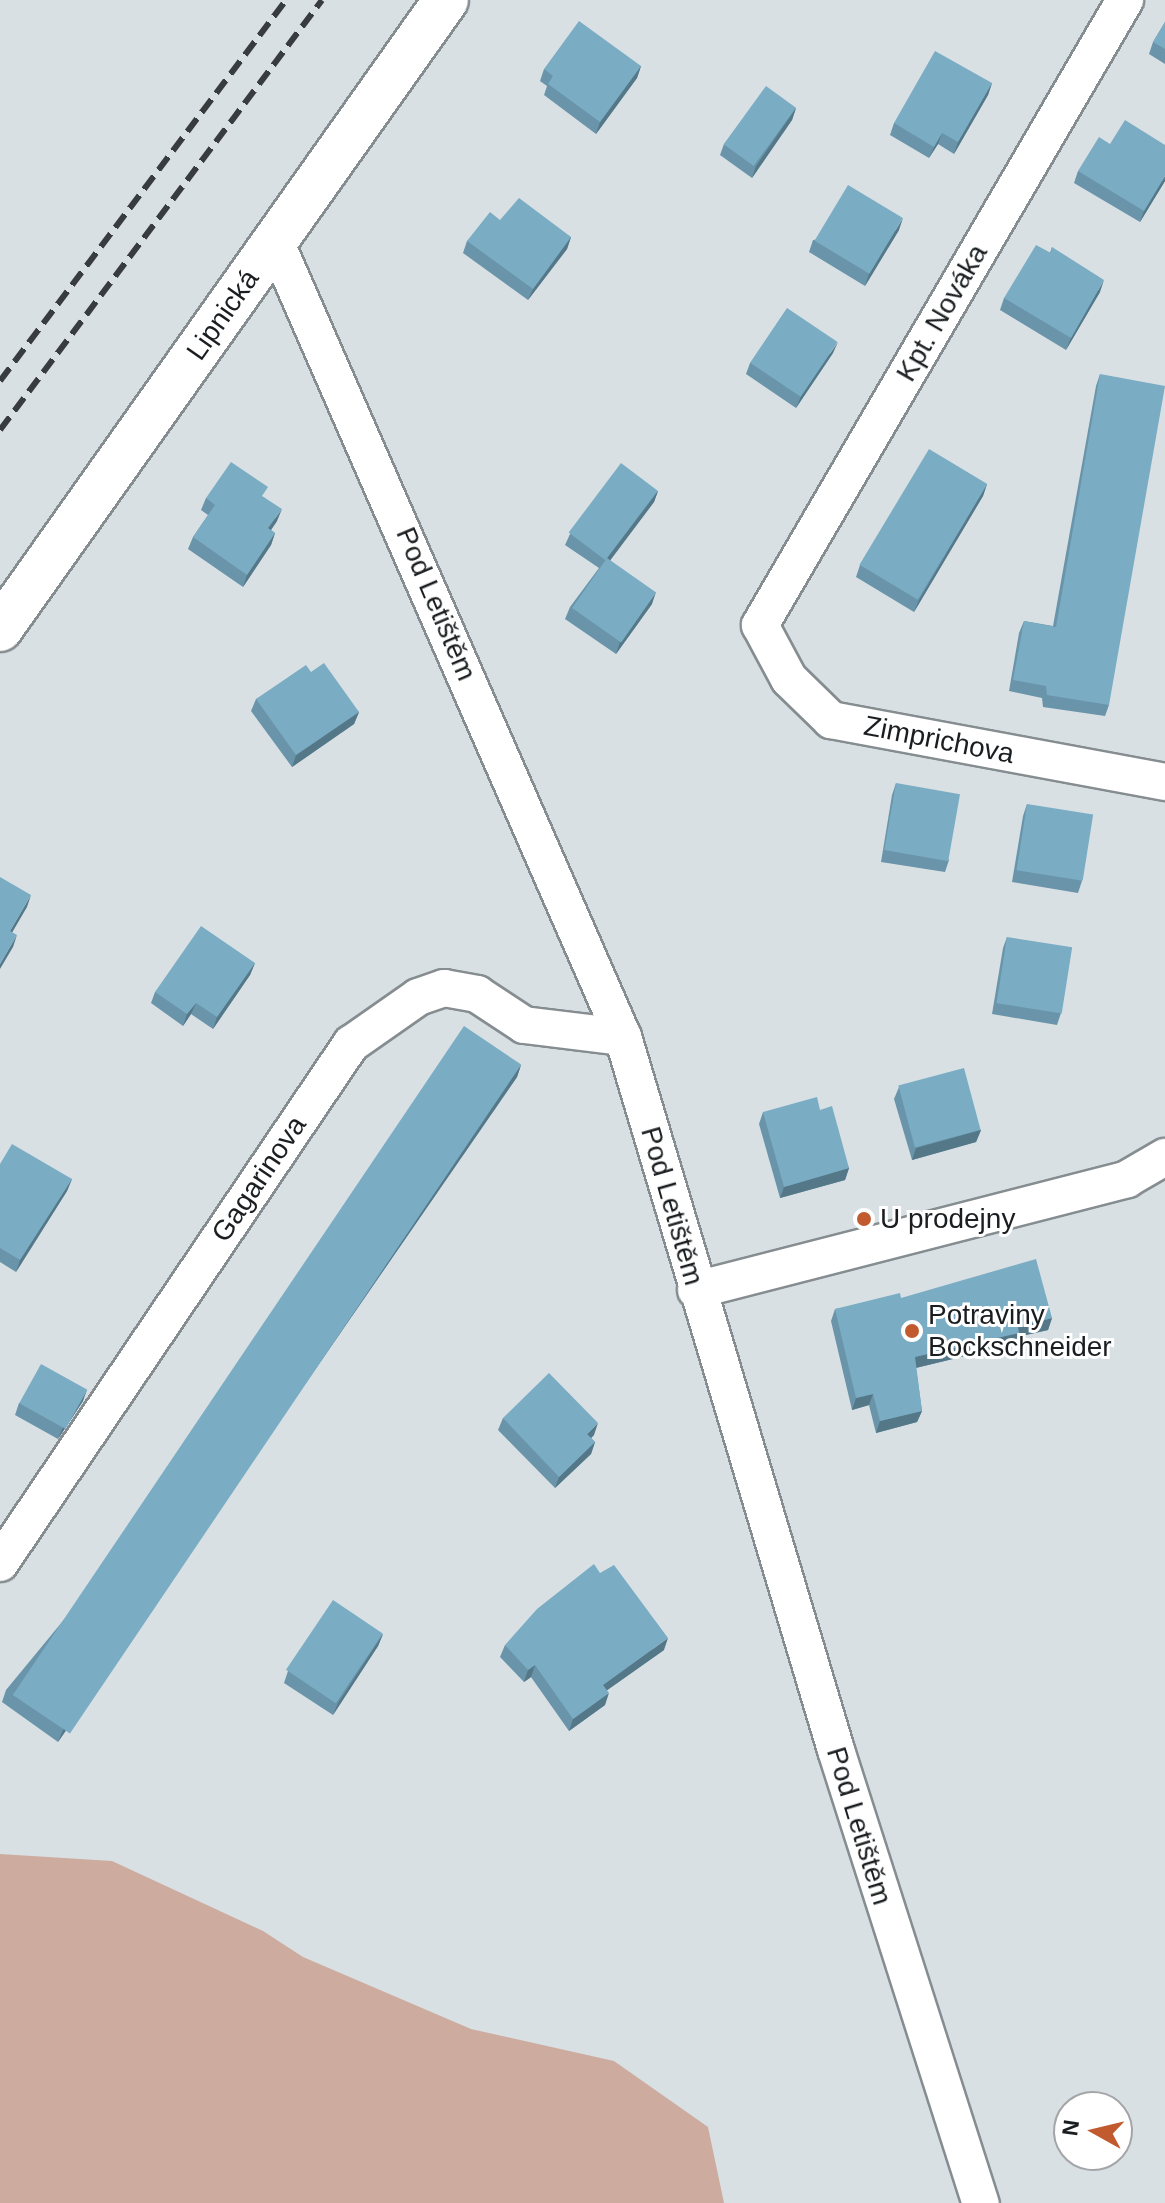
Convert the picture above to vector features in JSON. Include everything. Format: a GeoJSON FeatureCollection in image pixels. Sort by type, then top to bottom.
{"type":"FeatureCollection","features":[{"type":"Feature","properties":{"kind":"street","name":"Lipnická"},"geometry":{"type":"LineString","coordinates":[[0,629],[446,0]]}},
{"type":"Feature","properties":{"kind":"street","name":"Kpt. Nováka"},"geometry":{"type":"LineString","coordinates":[[760,625],[1125,0]]}},
{"type":"Feature","properties":{"kind":"street","name":"Pod Letištěm"},"geometry":{"type":"LineString","coordinates":[[275,241],[623,1037],[696,1290],[981,2203]]}},
{"type":"Feature","properties":{"kind":"street","name":"Zimprichova"},"geometry":{"type":"LineString","coordinates":[[760,625],[789,679],[831,720],[1165,782]]}},
{"type":"Feature","properties":{"kind":"street","name":"Gagarinova"},"geometry":{"type":"LineString","coordinates":[[0,1563],[351,1044],[418,997],[444,988],[477,994],[524,1025],[623,1037]]}},
{"type":"Feature","properties":{"kind":"street"},"geometry":{"type":"LineString","coordinates":[[696,1290],[1127,1179],[1165,1157]]}},
{"type":"Feature","properties":{"kind":"shaded area"},"geometry":{"type":"Polygon","coordinates":[[[0,1854],[112,1861],[263,1931],[303,1957],[471,2029],[614,2061],[708,2127],[724,2203],[0,2203],[0,1854]]]}},
{"type":"Feature","properties":{"kind":"building"},"geometry":{"type":"Polygon","coordinates":[[[579,21],[641,66],[600,122],[548,84],[553,76],[544,69],[579,21]]]}},
{"type":"Feature","properties":{"kind":"building"},"geometry":{"type":"Polygon","coordinates":[[[1165,22],[1165,49],[1153,42],[1165,22]]]}},
{"type":"Feature","properties":{"kind":"building"},"geometry":{"type":"Polygon","coordinates":[[[935,51],[992,83],[958,142],[942,133],[934,147],[894,123],[935,51]]]}},
{"type":"Feature","properties":{"kind":"building"},"geometry":{"type":"Polygon","coordinates":[[[766,86],[796,108],[754,166],[724,144],[766,86]]]}},
{"type":"Feature","properties":{"kind":"building"},"geometry":{"type":"Polygon","coordinates":[[[1125,120],[1165,145],[1165,176],[1144,211],[1078,171],[1099,137],[1110,144],[1125,120]]]}},
{"type":"Feature","properties":{"kind":"building"},"geometry":{"type":"Polygon","coordinates":[[[848,185],[903,218],[869,274],[815,241],[848,185]]]}},
{"type":"Feature","properties":{"kind":"building"},"geometry":{"type":"Polygon","coordinates":[[[519,198],[571,237],[533,289],[467,241],[490,212],[500,220],[519,198]]]}},
{"type":"Feature","properties":{"kind":"building"},"geometry":{"type":"Polygon","coordinates":[[[1036,245],[1051,253],[1052,247],[1104,280],[1071,338],[1004,298],[1036,245]]]}},
{"type":"Feature","properties":{"kind":"building"},"geometry":{"type":"Polygon","coordinates":[[[787,308],[838,342],[801,397],[750,363],[787,308]]]}},
{"type":"Feature","properties":{"kind":"building"},"geometry":{"type":"Polygon","coordinates":[[[1100,374],[1165,386],[1109,705],[1047,695],[1046,686],[1013,680],[1024,621],[1056,627],[1100,374]]]}},
{"type":"Feature","properties":{"kind":"building"},"geometry":{"type":"Polygon","coordinates":[[[929,449],[987,484],[918,600],[859,565],[929,449]]]}},
{"type":"Feature","properties":{"kind":"building"},"geometry":{"type":"Polygon","coordinates":[[[231,462],[268,487],[262,496],[282,509],[268,528],[275,533],[247,575],[193,537],[215,505],[206,498],[231,462]]]}},
{"type":"Feature","properties":{"kind":"building"},"geometry":{"type":"Polygon","coordinates":[[[621,463],[658,491],[605,560],[569,532],[621,463]]]}},
{"type":"Feature","properties":{"kind":"building"},"geometry":{"type":"Polygon","coordinates":[[[607,558],[656,592],[621,642],[572,608],[607,558]]]}},
{"type":"Feature","properties":{"kind":"building"},"geometry":{"type":"Polygon","coordinates":[[[324,663],[359,712],[296,755],[256,699],[306,665],[311,672],[324,663]]]}},
{"type":"Feature","properties":{"kind":"building"},"geometry":{"type":"Polygon","coordinates":[[[896,783],[960,794],[948,861],[884,850],[896,783]]]}},
{"type":"Feature","properties":{"kind":"building"},"geometry":{"type":"Polygon","coordinates":[[[1027,804],[1093,814],[1083,881],[1017,870],[1027,804]]]}},
{"type":"Feature","properties":{"kind":"building"},"geometry":{"type":"Polygon","coordinates":[[[0,877],[31,895],[10,931],[17,935],[0,964],[0,877]]]}},
{"type":"Feature","properties":{"kind":"building"},"geometry":{"type":"Polygon","coordinates":[[[201,926],[255,963],[217,1017],[196,1003],[187,1014],[155,992],[201,926]]]}},
{"type":"Feature","properties":{"kind":"building"},"geometry":{"type":"Polygon","coordinates":[[[1007,937],[1072,947],[1062,1013],[997,1003],[1007,937]]]}},
{"type":"Feature","properties":{"kind":"building"},"geometry":{"type":"Polygon","coordinates":[[[464,1026],[521,1065],[70,1734],[13,1695],[464,1026]]]}},
{"type":"Feature","properties":{"kind":"building"},"geometry":{"type":"Polygon","coordinates":[[[964,1068],[981,1130],[915,1147],[898,1086],[964,1068]]]}},
{"type":"Feature","properties":{"kind":"building"},"geometry":{"type":"Polygon","coordinates":[[[817,1097],[820,1110],[832,1106],[849,1168],[784,1187],[763,1112],[817,1097]]]}},
{"type":"Feature","properties":{"kind":"building"},"geometry":{"type":"Polygon","coordinates":[[[12,1144],[72,1179],[20,1260],[0,1248],[0,1164],[12,1144]]]}},
{"type":"Feature","properties":{"kind":"building"},"geometry":{"type":"Polygon","coordinates":[[[1036,1259],[1052,1318],[1018,1327],[1019,1333],[915,1357],[922,1411],[880,1421],[873,1394],[856,1398],[835,1309],[900,1293],[901,1298],[1036,1259]]]}},
{"type":"Feature","properties":{"kind":"building"},"geometry":{"type":"Polygon","coordinates":[[[41,1364],[87,1390],[66,1429],[19,1403],[41,1364]]]}},
{"type":"Feature","properties":{"kind":"building"},"geometry":{"type":"Polygon","coordinates":[[[549,1373],[598,1423],[587,1434],[595,1442],[559,1477],[503,1418],[549,1373]]]}},
{"type":"Feature","properties":{"kind":"building"},"geometry":{"type":"Polygon","coordinates":[[[594,1564],[600,1573],[614,1565],[668,1638],[603,1685],[609,1693],[573,1719],[535,1665],[528,1670],[505,1645],[537,1609],[594,1564]]]}},
{"type":"Feature","properties":{"kind":"building"},"geometry":{"type":"Polygon","coordinates":[[[333,1600],[383,1634],[336,1703],[286,1670],[333,1600]]]}},
{"type":"Feature","properties":{"kind":"railway"},"geometry":{"type":"LineString","coordinates":[[0,381],[286,0]]}},
{"type":"Feature","properties":{"kind":"railway"},"geometry":{"type":"LineString","coordinates":[[0,430],[322,0]]}},
{"type":"Feature","properties":{"kind":"place","name":"U prodejny"},"geometry":{"type":"Point","coordinates":[864,1219]}},
{"type":"Feature","properties":{"kind":"place","name":"Potraviny Bockschneider"},"geometry":{"type":"Point","coordinates":[912,1331]}}]}
